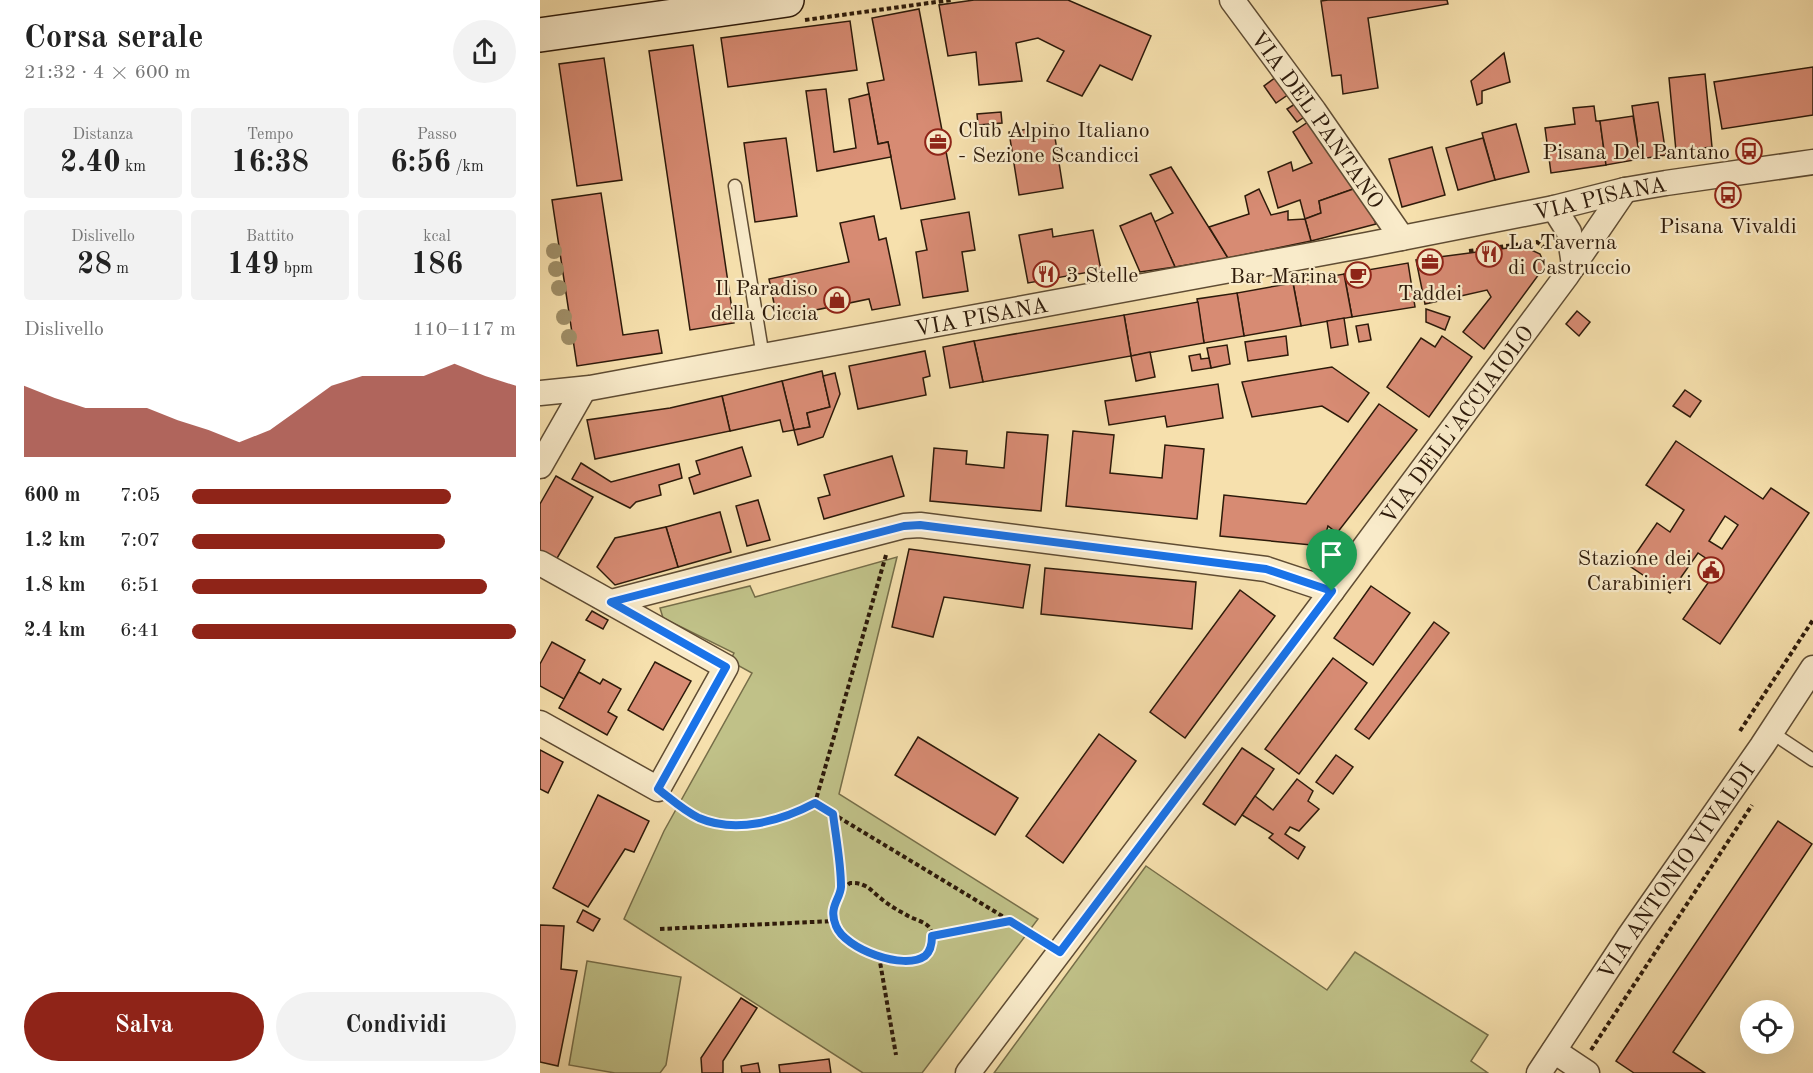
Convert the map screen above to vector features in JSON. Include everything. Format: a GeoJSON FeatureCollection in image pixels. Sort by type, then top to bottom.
{"type":"FeatureCollection","features":[{"type":"Feature","properties":{"kind":"main road"},"geometry":{"type":"LineString","coordinates":[[544,36],[787,0]]}},
{"type":"Feature","properties":{"kind":"street","name":"VIA DEL PANTANO"},"geometry":{"type":"LineString","coordinates":[[1233,0],[1328,130],[1402,238]]}},
{"type":"Feature","properties":{"kind":"street","name":"VIA PISANA"},"geometry":{"type":"LineString","coordinates":[[540,393],[584,389],[763,357],[1402,238],[1554,208],[1625,190],[1813,162]]}},
{"type":"Feature","properties":{"kind":"street","name":"VIA DELL'ACCIAIOLO"},"geometry":{"type":"LineString","coordinates":[[969,1073],[1332,591],[1574,265],[1625,190]]}},
{"type":"Feature","properties":{"kind":"street"},"geometry":{"type":"LineString","coordinates":[[1554,208],[1569,231],[1574,265]]}},
{"type":"Feature","properties":{"kind":"street"},"geometry":{"type":"LineString","coordinates":[[540,466],[584,389]]}},
{"type":"Feature","properties":{"kind":"street"},"geometry":{"type":"LineString","coordinates":[[611,602],[894,528],[920,525],[1266,569],[1332,591]]}},
{"type":"Feature","properties":{"kind":"street"},"geometry":{"type":"LineString","coordinates":[[540,563],[726,667],[658,789],[540,723]]}},
{"type":"Feature","properties":{"kind":"street","name":"VIA ANTONIO VIVALDI"},"geometry":{"type":"LineString","coordinates":[[1539,1073],[1630,935],[1813,668]]}},
{"type":"Feature","properties":{"kind":"street"},"geometry":{"type":"LineString","coordinates":[[1554,1051],[1583,1070]]}},
{"type":"Feature","properties":{"kind":"lane"},"geometry":{"type":"LineString","coordinates":[[735,186],[763,357]]}},
{"type":"Feature","properties":{"kind":"lane"},"geometry":{"type":"LineString","coordinates":[[1771,732],[1813,760]]}},
{"type":"Feature","properties":{"kind":"path"},"geometry":{"type":"LineString","coordinates":[[1460,252],[1537,242],[1551,256]]}},
{"type":"Feature","properties":{"kind":"path"},"geometry":{"type":"LineString","coordinates":[[815,803],[894,528]]}},
{"type":"Feature","properties":{"kind":"path"},"geometry":{"type":"LineString","coordinates":[[1740,731],[1813,620]]}},
{"type":"Feature","properties":{"kind":"path"},"geometry":{"type":"LineString","coordinates":[[658,789],[690,813],[725,825],[753,824],[782,817],[815,803]]}},
{"type":"Feature","properties":{"kind":"path"},"geometry":{"type":"LineString","coordinates":[[1583,1070],[1757,797]]}},
{"type":"Feature","properties":{"kind":"path"},"geometry":{"type":"LineString","coordinates":[[815,803],[1060,952]]}},
{"type":"Feature","properties":{"kind":"path"},"geometry":{"type":"LineString","coordinates":[[833,814],[841,890]]}},
{"type":"Feature","properties":{"kind":"path"},"geometry":{"type":"LineString","coordinates":[[850,883],[864,885],[899,911],[927,925],[931,929],[932,936],[929,951],[917,960],[902,960],[879,956],[850,943],[840,934],[834,921],[834,903],[841,890],[850,883]]}},
{"type":"Feature","properties":{"kind":"path"},"geometry":{"type":"LineString","coordinates":[[660,929],[834,921]]}},
{"type":"Feature","properties":{"kind":"path"},"geometry":{"type":"LineString","coordinates":[[932,936],[1010,921]]}},
{"type":"Feature","properties":{"kind":"path"},"geometry":{"type":"LineString","coordinates":[[879,956],[896,1055]]}},
{"type":"Feature","properties":{"kind":"green space"},"geometry":{"type":"Polygon","coordinates":[[[897,557],[839,794],[1038,919],[922,1073],[863,1073],[624,919],[664,831],[752,673],[730,661],[734,653],[663,618],[660,608],[750,586],[755,597],[897,557]]]}},
{"type":"Feature","properties":{"kind":"green space"},"geometry":{"type":"Polygon","coordinates":[[[1146,866],[1327,990],[1355,952],[1488,1035],[1471,1061],[1488,1073],[994,1073],[1146,866]]]}},
{"type":"Feature","properties":{"kind":"green space"},"geometry":{"type":"Polygon","coordinates":[[[587,961],[681,977],[666,1065],[660,1073],[615,1073],[569,1065],[587,961]]]}},
{"type":"Feature","properties":{"kind":"building"},"geometry":{"type":"Polygon","coordinates":[[[974,0],[1068,0],[1151,36],[1132,80],[1100,65],[1082,96],[1047,81],[1064,51],[1038,38],[1016,43],[1022,81],[979,85],[976,52],[948,56],[939,5],[974,0]]]}},
{"type":"Feature","properties":{"kind":"building"},"geometry":{"type":"Polygon","coordinates":[[[1447,0],[1448,4],[1368,18],[1378,88],[1343,94],[1341,75],[1332,76],[1321,1],[1447,0]]]}},
{"type":"Feature","properties":{"kind":"building"},"geometry":{"type":"Polygon","coordinates":[[[919,9],[955,199],[901,209],[888,142],[878,144],[867,83],[884,80],[872,18],[919,9]]]}},
{"type":"Feature","properties":{"kind":"building"},"geometry":{"type":"Polygon","coordinates":[[[850,21],[857,70],[728,87],[721,38],[850,21]]]}},
{"type":"Feature","properties":{"kind":"building"},"geometry":{"type":"Polygon","coordinates":[[[693,45],[734,323],[690,330],[649,51],[693,45]]]}},
{"type":"Feature","properties":{"kind":"building"},"geometry":{"type":"Polygon","coordinates":[[[1504,53],[1510,82],[1482,91],[1482,103],[1477,105],[1471,81],[1504,53]]]}},
{"type":"Feature","properties":{"kind":"building"},"geometry":{"type":"Polygon","coordinates":[[[604,58],[622,180],[577,186],[559,64],[604,58]]]}},
{"type":"Feature","properties":{"kind":"building"},"geometry":{"type":"Polygon","coordinates":[[[1813,67],[1813,115],[1722,129],[1714,82],[1813,67]]]}},
{"type":"Feature","properties":{"kind":"building"},"geometry":{"type":"Polygon","coordinates":[[[1705,74],[1712,147],[1676,151],[1669,78],[1705,74]]]}},
{"type":"Feature","properties":{"kind":"building"},"geometry":{"type":"Polygon","coordinates":[[[1276,77],[1289,94],[1276,103],[1264,86],[1276,77]]]}},
{"type":"Feature","properties":{"kind":"building"},"geometry":{"type":"Polygon","coordinates":[[[826,89],[834,152],[856,148],[849,99],[869,94],[878,144],[888,142],[891,157],[817,171],[806,91],[826,89]]]}},
{"type":"Feature","properties":{"kind":"building"},"geometry":{"type":"Polygon","coordinates":[[[1298,102],[1307,115],[1297,122],[1287,109],[1298,102]]]}},
{"type":"Feature","properties":{"kind":"building"},"geometry":{"type":"Polygon","coordinates":[[[1658,102],[1666,155],[1640,159],[1632,106],[1658,102]]]}},
{"type":"Feature","properties":{"kind":"building"},"geometry":{"type":"Polygon","coordinates":[[[1594,106],[1596,121],[1600,121],[1606,165],[1551,173],[1545,128],[1575,124],[1573,108],[1594,106]]]}},
{"type":"Feature","properties":{"kind":"building"},"geometry":{"type":"Polygon","coordinates":[[[1001,112],[1002,123],[978,125],[977,114],[1001,112]]]}},
{"type":"Feature","properties":{"kind":"building"},"geometry":{"type":"Polygon","coordinates":[[[1633,116],[1640,159],[1606,165],[1600,121],[1633,116]]]}},
{"type":"Feature","properties":{"kind":"building"},"geometry":{"type":"Polygon","coordinates":[[[1311,120],[1359,187],[1319,201],[1321,213],[1305,219],[1300,200],[1278,208],[1268,172],[1291,162],[1293,171],[1312,163],[1293,132],[1311,120]]]}},
{"type":"Feature","properties":{"kind":"building"},"geometry":{"type":"Polygon","coordinates":[[[1516,124],[1529,172],[1495,180],[1482,133],[1516,124]]]}},
{"type":"Feature","properties":{"kind":"building"},"geometry":{"type":"Polygon","coordinates":[[[1053,125],[1063,188],[1019,195],[1009,132],[1053,125]]]}},
{"type":"Feature","properties":{"kind":"building"},"geometry":{"type":"Polygon","coordinates":[[[786,138],[797,216],[755,222],[744,143],[786,138]]]}},
{"type":"Feature","properties":{"kind":"building"},"geometry":{"type":"Polygon","coordinates":[[[1483,138],[1495,180],[1458,190],[1446,148],[1483,138]]]}},
{"type":"Feature","properties":{"kind":"building"},"geometry":{"type":"Polygon","coordinates":[[[1432,147],[1445,195],[1402,207],[1389,159],[1432,147]]]}},
{"type":"Feature","properties":{"kind":"building"},"geometry":{"type":"Polygon","coordinates":[[[1171,167],[1228,258],[1175,267],[1154,222],[1173,213],[1150,175],[1171,167]]]}},
{"type":"Feature","properties":{"kind":"building"},"geometry":{"type":"Polygon","coordinates":[[[1359,187],[1376,224],[1311,241],[1305,219],[1321,213],[1319,201],[1359,187]]]}},
{"type":"Feature","properties":{"kind":"building"},"geometry":{"type":"Polygon","coordinates":[[[1259,189],[1271,215],[1288,211],[1288,220],[1305,219],[1311,241],[1228,258],[1209,227],[1249,214],[1245,196],[1259,189]]]}},
{"type":"Feature","properties":{"kind":"building"},"geometry":{"type":"Polygon","coordinates":[[[601,193],[623,335],[658,330],[662,353],[577,366],[552,200],[601,193]]]}},
{"type":"Feature","properties":{"kind":"building"},"geometry":{"type":"Polygon","coordinates":[[[969,212],[975,250],[962,252],[968,291],[923,298],[916,252],[927,250],[921,220],[969,212]]]}},
{"type":"Feature","properties":{"kind":"building"},"geometry":{"type":"Polygon","coordinates":[[[1151,213],[1175,267],[1140,272],[1120,226],[1151,213]]]}},
{"type":"Feature","properties":{"kind":"building"},"geometry":{"type":"Polygon","coordinates":[[[874,216],[879,240],[886,238],[900,305],[872,310],[869,299],[777,318],[769,279],[849,262],[840,223],[874,216]]]}},
{"type":"Feature","properties":{"kind":"building"},"geometry":{"type":"Polygon","coordinates":[[[1052,229],[1053,237],[1093,230],[1101,270],[1028,283],[1019,235],[1052,229]]]}},
{"type":"Feature","properties":{"kind":"building"},"geometry":{"type":"Polygon","coordinates":[[[1523,246],[1540,254],[1545,266],[1484,349],[1463,332],[1491,297],[1487,290],[1425,304],[1416,260],[1523,246]]]}},
{"type":"Feature","properties":{"kind":"building"},"geometry":{"type":"Polygon","coordinates":[[[1408,263],[1415,307],[1352,317],[1344,274],[1408,263]]]}},
{"type":"Feature","properties":{"kind":"building"},"geometry":{"type":"Polygon","coordinates":[[[1344,274],[1352,317],[1301,326],[1293,283],[1344,274]]]}},
{"type":"Feature","properties":{"kind":"building"},"geometry":{"type":"Polygon","coordinates":[[[1293,283],[1301,326],[1244,336],[1237,293],[1293,283]]]}},
{"type":"Feature","properties":{"kind":"building"},"geometry":{"type":"Polygon","coordinates":[[[1237,293],[1244,336],[1204,343],[1197,299],[1237,293]]]}},
{"type":"Feature","properties":{"kind":"building"},"geometry":{"type":"Polygon","coordinates":[[[1198,302],[1204,343],[1131,356],[1124,315],[1198,302]]]}},
{"type":"Feature","properties":{"kind":"building"},"geometry":{"type":"Polygon","coordinates":[[[1426,309],[1450,317],[1445,330],[1426,322],[1426,309]]]}},
{"type":"Feature","properties":{"kind":"building"},"geometry":{"type":"Polygon","coordinates":[[[1577,311],[1590,322],[1579,336],[1566,324],[1577,311]]]}},
{"type":"Feature","properties":{"kind":"building"},"geometry":{"type":"Polygon","coordinates":[[[1124,315],[1131,356],[983,382],[974,341],[1124,315]]]}},
{"type":"Feature","properties":{"kind":"building"},"geometry":{"type":"Polygon","coordinates":[[[1344,318],[1348,345],[1331,348],[1327,321],[1344,318]]]}},
{"type":"Feature","properties":{"kind":"building"},"geometry":{"type":"Polygon","coordinates":[[[1368,324],[1371,340],[1359,342],[1356,326],[1368,324]]]}},
{"type":"Feature","properties":{"kind":"building"},"geometry":{"type":"Polygon","coordinates":[[[1286,336],[1288,355],[1248,361],[1245,342],[1286,336]]]}},
{"type":"Feature","properties":{"kind":"building"},"geometry":{"type":"Polygon","coordinates":[[[1442,336],[1472,357],[1429,417],[1387,387],[1421,338],[1435,347],[1442,336]]]}},
{"type":"Feature","properties":{"kind":"building"},"geometry":{"type":"Polygon","coordinates":[[[974,341],[983,382],[950,388],[943,347],[974,341]]]}},
{"type":"Feature","properties":{"kind":"building"},"geometry":{"type":"Polygon","coordinates":[[[1227,345],[1230,364],[1211,368],[1207,348],[1227,345]]]}},
{"type":"Feature","properties":{"kind":"building"},"geometry":{"type":"Polygon","coordinates":[[[925,351],[930,376],[923,378],[926,395],[858,409],[849,366],[925,351]]]}},
{"type":"Feature","properties":{"kind":"building"},"geometry":{"type":"Polygon","coordinates":[[[1150,352],[1155,377],[1136,381],[1131,356],[1150,352]]]}},
{"type":"Feature","properties":{"kind":"building"},"geometry":{"type":"Polygon","coordinates":[[[1200,354],[1201,359],[1209,358],[1211,368],[1192,371],[1189,356],[1200,354]]]}},
{"type":"Feature","properties":{"kind":"building"},"geometry":{"type":"Polygon","coordinates":[[[1332,367],[1369,393],[1348,422],[1322,406],[1252,417],[1242,382],[1332,367]]]}},
{"type":"Feature","properties":{"kind":"building"},"geometry":{"type":"Polygon","coordinates":[[[822,371],[830,407],[807,413],[810,427],[794,430],[782,381],[822,371]]]}},
{"type":"Feature","properties":{"kind":"building"},"geometry":{"type":"Polygon","coordinates":[[[835,373],[840,394],[823,437],[798,445],[794,430],[810,427],[807,413],[830,407],[823,376],[835,373]]]}},
{"type":"Feature","properties":{"kind":"building"},"geometry":{"type":"Polygon","coordinates":[[[782,381],[794,430],[783,432],[780,420],[730,431],[722,396],[782,381]]]}},
{"type":"Feature","properties":{"kind":"building"},"geometry":{"type":"Polygon","coordinates":[[[1218,384],[1223,418],[1167,427],[1165,416],[1109,425],[1105,401],[1218,384]]]}},
{"type":"Feature","properties":{"kind":"building"},"geometry":{"type":"Polygon","coordinates":[[[1685,390],[1701,401],[1690,417],[1673,406],[1685,390]]]}},
{"type":"Feature","properties":{"kind":"building"},"geometry":{"type":"Polygon","coordinates":[[[722,396],[730,431],[595,459],[587,420],[670,408],[722,396]]]}},
{"type":"Feature","properties":{"kind":"building"},"geometry":{"type":"Polygon","coordinates":[[[1379,404],[1417,430],[1337,533],[1328,526],[1322,546],[1220,536],[1224,495],[1306,504],[1379,404]]]}},
{"type":"Feature","properties":{"kind":"building"},"geometry":{"type":"Polygon","coordinates":[[[1073,431],[1114,435],[1110,473],[1162,478],[1165,445],[1204,449],[1197,519],[1066,506],[1073,431]]]}},
{"type":"Feature","properties":{"kind":"building"},"geometry":{"type":"Polygon","coordinates":[[[1007,432],[1048,435],[1041,511],[930,501],[934,448],[967,451],[966,464],[1004,468],[1007,432]]]}},
{"type":"Feature","properties":{"kind":"building"},"geometry":{"type":"Polygon","coordinates":[[[1676,441],[1763,499],[1771,488],[1809,513],[1720,644],[1683,619],[1719,567],[1698,553],[1670,593],[1628,565],[1657,523],[1670,532],[1684,510],[1646,485],[1676,441]],[[1725,516],[1709,541],[1722,549],[1738,525],[1725,516]]]}},
{"type":"Feature","properties":{"kind":"building"},"geometry":{"type":"Polygon","coordinates":[[[742,447],[751,476],[694,494],[689,478],[700,474],[696,461],[742,447]]]}},
{"type":"Feature","properties":{"kind":"building"},"geometry":{"type":"Polygon","coordinates":[[[892,456],[904,496],[824,519],[818,498],[830,495],[824,475],[892,456]]]}},
{"type":"Feature","properties":{"kind":"building"},"geometry":{"type":"Polygon","coordinates":[[[581,463],[611,482],[679,464],[682,478],[659,485],[661,495],[636,502],[630,508],[572,479],[581,463]]]}},
{"type":"Feature","properties":{"kind":"building"},"geometry":{"type":"Polygon","coordinates":[[[556,476],[593,497],[556,560],[540,551],[540,504],[556,476]]]}},
{"type":"Feature","properties":{"kind":"building"},"geometry":{"type":"Polygon","coordinates":[[[758,500],[770,540],[747,546],[736,506],[758,500]]]}},
{"type":"Feature","properties":{"kind":"building"},"geometry":{"type":"Polygon","coordinates":[[[720,512],[731,552],[678,567],[666,527],[720,512]]]}},
{"type":"Feature","properties":{"kind":"building"},"geometry":{"type":"Polygon","coordinates":[[[666,527],[678,567],[615,585],[597,567],[615,538],[666,527]]]}},
{"type":"Feature","properties":{"kind":"building"},"geometry":{"type":"Polygon","coordinates":[[[909,549],[1030,565],[1023,608],[944,597],[933,637],[892,627],[909,549]]]}},
{"type":"Feature","properties":{"kind":"building"},"geometry":{"type":"Polygon","coordinates":[[[1045,568],[1196,582],[1192,629],[1041,614],[1045,568]]]}},
{"type":"Feature","properties":{"kind":"building"},"geometry":{"type":"Polygon","coordinates":[[[1371,586],[1410,613],[1373,665],[1334,638],[1371,586]]]}},
{"type":"Feature","properties":{"kind":"building"},"geometry":{"type":"Polygon","coordinates":[[[1240,590],[1275,616],[1185,738],[1150,712],[1240,590]]]}},
{"type":"Feature","properties":{"kind":"building"},"geometry":{"type":"Polygon","coordinates":[[[592,611],[608,620],[603,629],[586,620],[592,611]]]}},
{"type":"Feature","properties":{"kind":"building"},"geometry":{"type":"Polygon","coordinates":[[[1434,622],[1449,633],[1369,739],[1355,729],[1434,622]]]}},
{"type":"Feature","properties":{"kind":"building"},"geometry":{"type":"Polygon","coordinates":[[[552,642],[585,660],[564,699],[540,686],[540,664],[552,642]]]}},
{"type":"Feature","properties":{"kind":"building"},"geometry":{"type":"Polygon","coordinates":[[[1333,658],[1367,683],[1299,774],[1265,749],[1333,658]]]}},
{"type":"Feature","properties":{"kind":"building"},"geometry":{"type":"Polygon","coordinates":[[[655,662],[691,681],[663,730],[628,710],[655,662]]]}},
{"type":"Feature","properties":{"kind":"building"},"geometry":{"type":"Polygon","coordinates":[[[579,672],[600,684],[603,679],[621,689],[608,712],[617,717],[607,735],[559,708],[579,672]]]}},
{"type":"Feature","properties":{"kind":"building"},"geometry":{"type":"Polygon","coordinates":[[[1099,734],[1136,761],[1063,863],[1026,836],[1099,734]]]}},
{"type":"Feature","properties":{"kind":"building"},"geometry":{"type":"Polygon","coordinates":[[[918,737],[1018,798],[995,835],[895,775],[918,737]]]}},
{"type":"Feature","properties":{"kind":"building"},"geometry":{"type":"Polygon","coordinates":[[[1242,748],[1274,769],[1235,825],[1203,804],[1242,748]]]}},
{"type":"Feature","properties":{"kind":"building"},"geometry":{"type":"Polygon","coordinates":[[[540,750],[563,762],[548,793],[540,789],[540,750]]]}},
{"type":"Feature","properties":{"kind":"building"},"geometry":{"type":"Polygon","coordinates":[[[1336,755],[1353,767],[1333,794],[1316,782],[1336,755]]]}},
{"type":"Feature","properties":{"kind":"building"},"geometry":{"type":"Polygon","coordinates":[[[1297,779],[1313,791],[1308,801],[1319,809],[1299,831],[1290,827],[1285,834],[1305,847],[1298,859],[1269,838],[1273,834],[1242,815],[1255,796],[1273,810],[1297,779]]]}},
{"type":"Feature","properties":{"kind":"building"},"geometry":{"type":"Polygon","coordinates":[[[598,795],[649,821],[634,852],[625,849],[588,907],[553,888],[598,795]]]}},
{"type":"Feature","properties":{"kind":"building"},"geometry":{"type":"Polygon","coordinates":[[[1778,821],[1812,844],[1673,1052],[1705,1073],[1634,1073],[1616,1061],[1778,821]]]}},
{"type":"Feature","properties":{"kind":"building"},"geometry":{"type":"Polygon","coordinates":[[[583,910],[600,919],[593,931],[577,922],[583,910]]]}},
{"type":"Feature","properties":{"kind":"building"},"geometry":{"type":"Polygon","coordinates":[[[540,925],[564,926],[561,969],[577,971],[558,1066],[540,1062],[540,925]]]}},
{"type":"Feature","properties":{"kind":"building"},"geometry":{"type":"Polygon","coordinates":[[[741,998],[757,1008],[723,1061],[723,1073],[702,1073],[701,1058],[741,998]]]}},
{"type":"Feature","properties":{"kind":"building"},"geometry":{"type":"Polygon","coordinates":[[[829,1059],[831,1073],[780,1073],[779,1065],[829,1059]]]}},
{"type":"Feature","properties":{"kind":"building"},"geometry":{"type":"Polygon","coordinates":[[[758,1063],[760,1073],[742,1073],[741,1066],[758,1063]]]}},
{"type":"Feature","properties":{"kind":"place","name":"Club Alpino Italiano - Sezione Scandicci"},"geometry":{"type":"Point","coordinates":[938,142]}},
{"type":"Feature","properties":{"kind":"place","name":"Pisana Del Pantano"},"geometry":{"type":"Point","coordinates":[1749,151]}},
{"type":"Feature","properties":{"kind":"place","name":"Pisana Vivaldi"},"geometry":{"type":"Point","coordinates":[1728,195]}},
{"type":"Feature","properties":{"kind":"place","name":"La Taverna di Castruccio"},"geometry":{"type":"Point","coordinates":[1489,254]}},
{"type":"Feature","properties":{"kind":"place","name":"Taddei"},"geometry":{"type":"Point","coordinates":[1430,262]}},
{"type":"Feature","properties":{"kind":"place","name":"3 Stelle"},"geometry":{"type":"Point","coordinates":[1046,274]}},
{"type":"Feature","properties":{"kind":"place","name":"Bar Marina"},"geometry":{"type":"Point","coordinates":[1358,275]}},
{"type":"Feature","properties":{"kind":"place","name":"Il Paradiso della Ciccia"},"geometry":{"type":"Point","coordinates":[837,300]}},
{"type":"Feature","properties":{"kind":"place","name":"Stazione dei Carabinieri"},"geometry":{"type":"Point","coordinates":[1711,570]}},
{"type":"Feature","properties":{"kind":"route"},"geometry":{"type":"LineString","coordinates":[[920,525],[1266,569],[1332,591],[1060,952],[1010,921],[932,936],[929,951],[917,960],[886,958],[871,953],[850,943],[836,928],[833,910],[841,890],[833,814],[815,803],[782,817],[753,824],[725,825],[690,813],[658,789],[726,667],[611,602],[904,526],[920,525]]}}]}
